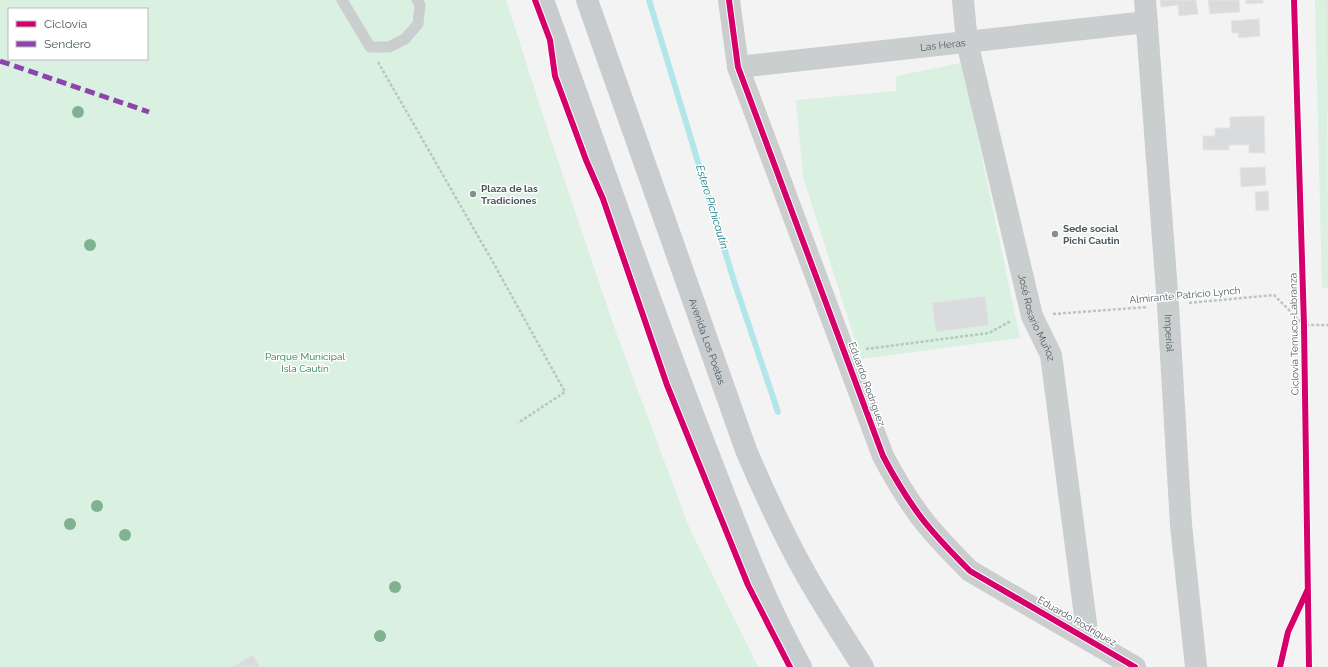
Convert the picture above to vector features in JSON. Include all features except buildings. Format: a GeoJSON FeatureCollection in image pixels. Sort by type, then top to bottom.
{"type":"FeatureCollection","features":[{"type":"Feature","properties":{"kind":"main road"},"geometry":{"type":"LineString","coordinates":[[543,0],[680,381],[744,544],[776,620],[801,667]]}},
{"type":"Feature","properties":{"kind":"main road","name":"Avenida Los Poetas"},"geometry":{"type":"LineString","coordinates":[[588,0],[746,450],[766,497],[788,542],[832,619],[863,667]]}},
{"type":"Feature","properties":{"kind":"street","name":"Eduardo Rodríguez"},"geometry":{"type":"LineString","coordinates":[[729,0],[738,67],[883,456],[900,487],[921,517],[948,549],[970,570],[1135,667]]}},
{"type":"Feature","properties":{"kind":"street","name":"José Rosario Muñoz"},"geometry":{"type":"LineString","coordinates":[[963,0],[967,42],[1032,316],[1051,355],[1088,639]]}},
{"type":"Feature","properties":{"kind":"street","name":"Imperial"},"geometry":{"type":"LineString","coordinates":[[1145,0],[1168,305],[1181,525],[1196,667]]}},
{"type":"Feature","properties":{"kind":"street","name":"Las Heras"},"geometry":{"type":"LineString","coordinates":[[738,67],[1147,22]]}},
{"type":"Feature","properties":{"kind":"lane"},"geometry":{"type":"LineString","coordinates":[[342,0],[370,47],[389,47],[406,39],[418,24],[420,5],[417,0]]}},
{"type":"Feature","properties":{"kind":"path"},"geometry":{"type":"LineString","coordinates":[[370,47],[565,392],[518,423]]}},
{"type":"Feature","properties":{"kind":"path"},"geometry":{"type":"LineString","coordinates":[[1304,325],[1328,325]]}},
{"type":"Feature","properties":{"kind":"green space","name":"Parque Municipal Isla Cautín"},"geometry":{"type":"Polygon","coordinates":[[[0,0],[506,0],[552,143],[617,335],[689,527],[758,667],[0,667],[0,0]]]}},
{"type":"Feature","properties":{"kind":"green space"},"geometry":{"type":"Polygon","coordinates":[[[1315,0],[1327,0],[1328,288],[1322,288],[1315,0]]]}},
{"type":"Feature","properties":{"kind":"green space"},"geometry":{"type":"Polygon","coordinates":[[[962,63],[1020,338],[861,359],[803,177],[796,100],[896,91],[896,76],[962,63]]]}},
{"type":"Feature","properties":{"kind":"waterway","name":"Estero Pichicautín"},"geometry":{"type":"LineString","coordinates":[[649,0],[734,281],[778,412]]}},
{"type":"Feature","properties":{"kind":"marked path"},"geometry":{"type":"LineString","coordinates":[[0,61],[149,112]]}},
{"type":"Feature","properties":{"kind":"cycle path"},"geometry":{"type":"LineString","coordinates":[[535,0],[550,40],[555,76],[586,160],[603,199],[667,385],[748,585],[790,667]]}},
{"type":"Feature","properties":{"kind":"cycle path"},"geometry":{"type":"LineString","coordinates":[[729,0],[738,67],[883,456],[900,487],[920,516],[950,551],[970,571],[1135,667]]}},
{"type":"Feature","properties":{"kind":"cycle path","name":"Ciclovía Temuco-Labranza"},"geometry":{"type":"LineString","coordinates":[[1294,0],[1304,325],[1309,667]]}},
{"type":"Feature","properties":{"kind":"cycle path"},"geometry":{"type":"LineString","coordinates":[[1280,667],[1288,632],[1307,591]]}},
{"type":"Feature","properties":{"kind":"place","name":"Plaza de las Tradiciones"},"geometry":{"type":"Point","coordinates":[473,194]}},
{"type":"Feature","properties":{"kind":"place","name":"Sede social Pichi Cautin"},"geometry":{"type":"Point","coordinates":[1055,234]}}]}
